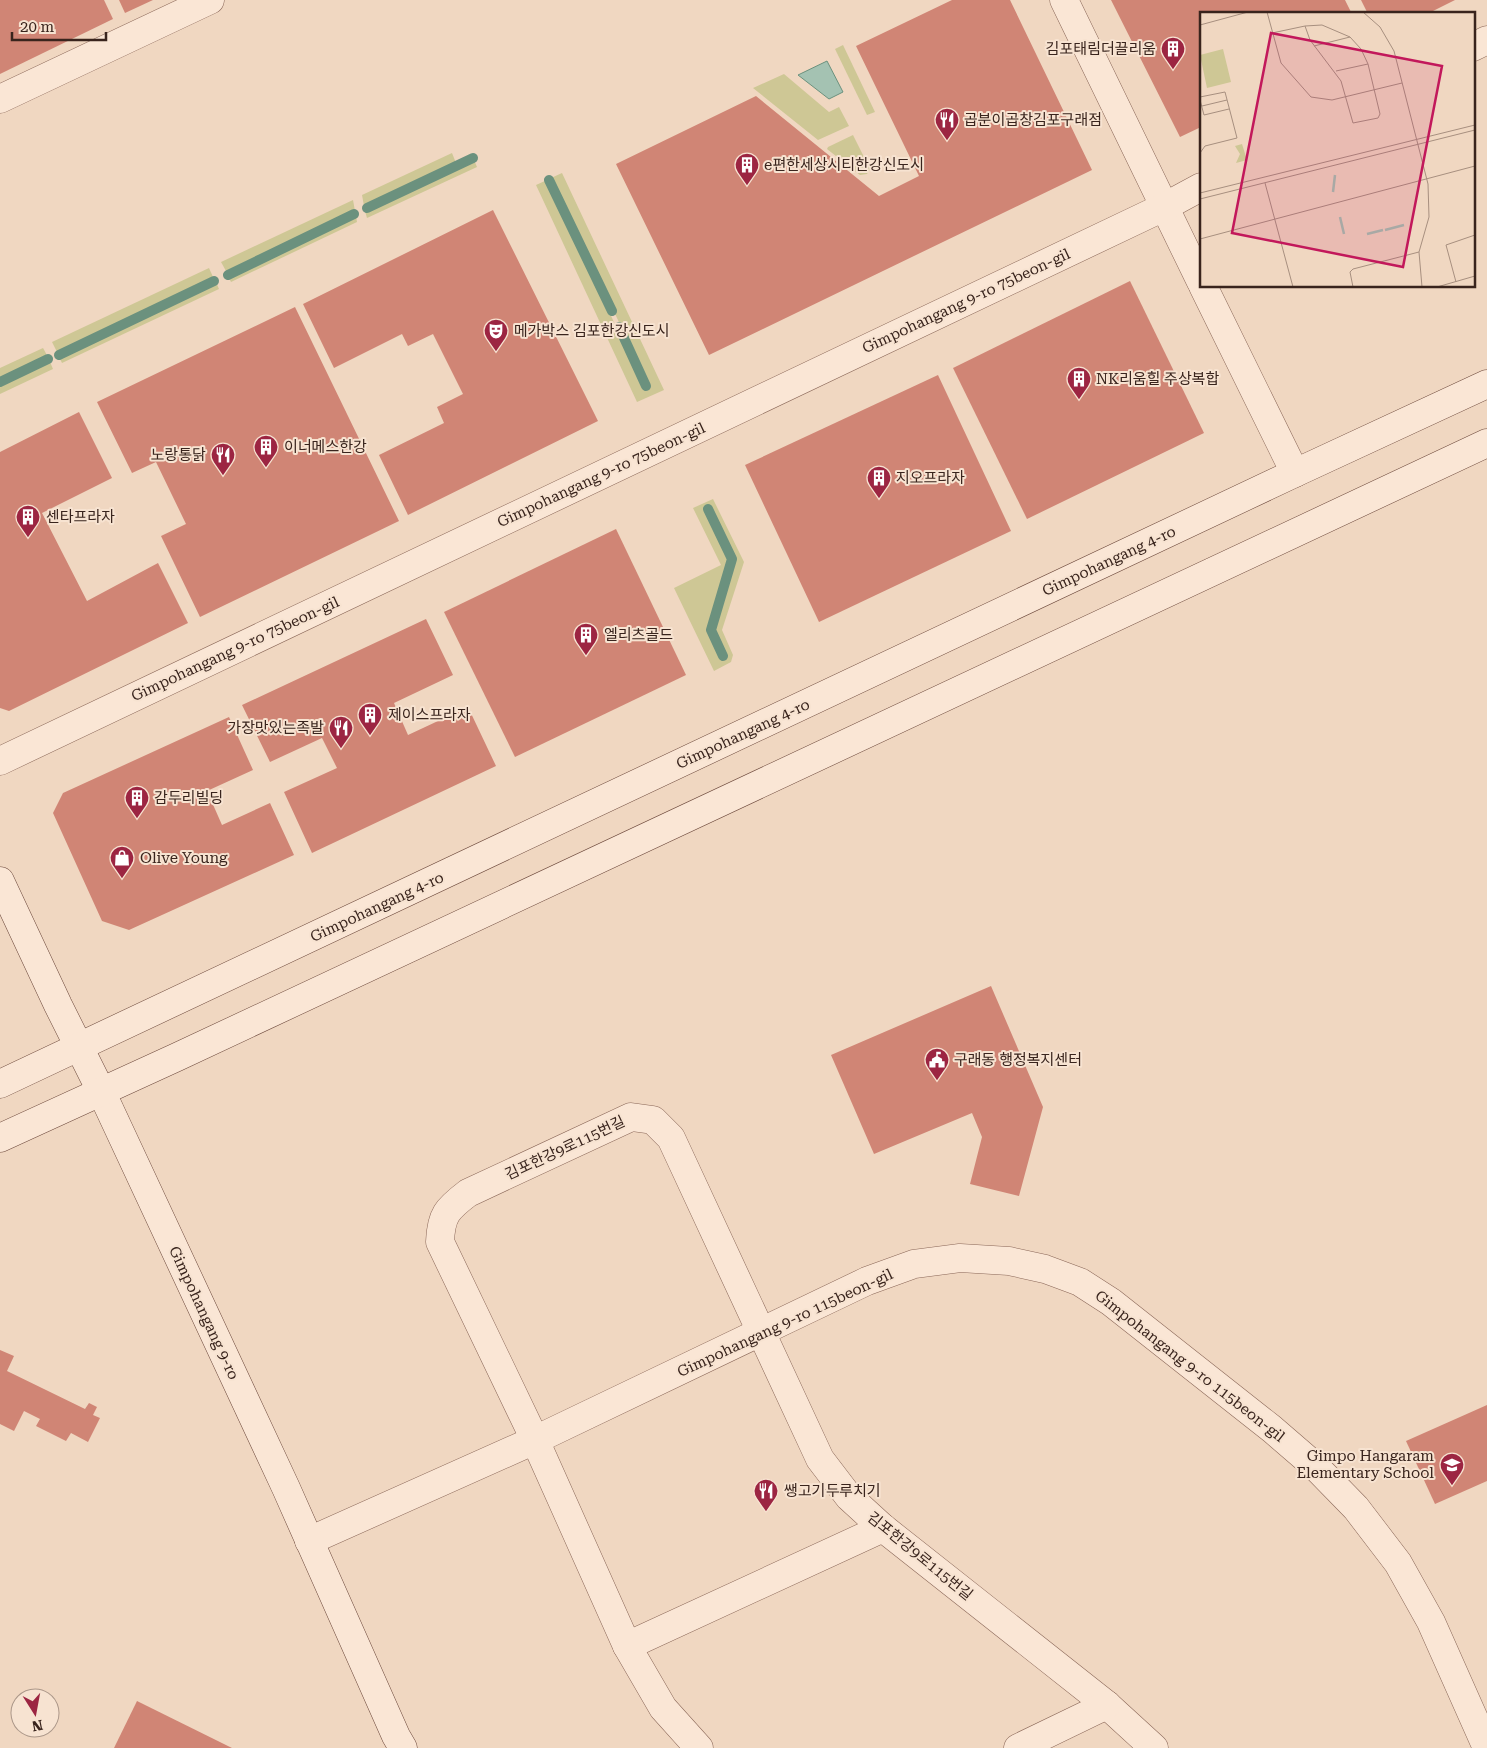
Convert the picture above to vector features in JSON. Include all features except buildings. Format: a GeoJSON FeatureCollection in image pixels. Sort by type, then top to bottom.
{"type":"FeatureCollection","features":[{"type":"Feature","properties":{"kind":"street"},"geometry":{"type":"LineString","coordinates":[[0,99],[210,0]]}},
{"type":"Feature","properties":{"kind":"street"},"geometry":{"type":"LineString","coordinates":[[1064,0],[1200,280]]}},
{"type":"Feature","properties":{"kind":"street"},"geometry":{"type":"LineString","coordinates":[[1474,46],[1487,40]]}},
{"type":"Feature","properties":{"kind":"street","name":"Gimpohangang 9-ro 75beon-gil"},"geometry":{"type":"LineString","coordinates":[[0,761],[1164,207],[1200,188]]}},
{"type":"Feature","properties":{"kind":"street"},"geometry":{"type":"LineString","coordinates":[[1204,288],[1295,473]]}},
{"type":"Feature","properties":{"kind":"street","name":"Gimpohangang 4-ro"},"geometry":{"type":"LineString","coordinates":[[0,1084],[1487,384]]}},
{"type":"Feature","properties":{"kind":"street"},"geometry":{"type":"LineString","coordinates":[[0,1138],[1487,443]]}},
{"type":"Feature","properties":{"kind":"street","name":"Gimpohangang 9-ro"},"geometry":{"type":"LineString","coordinates":[[0,881],[101,1091],[286,1488],[403,1748]]}},
{"type":"Feature","properties":{"kind":"street","name":"김포한강9로115번길"},"geometry":{"type":"LineString","coordinates":[[698,1748],[664,1708],[626,1646],[535,1440],[440,1242],[441,1223],[451,1206],[468,1193],[631,1117],[653,1120],[671,1138],[820,1459],[849,1497],[883,1528],[1107,1705],[1154,1748]]}},
{"type":"Feature","properties":{"kind":"street","name":"Gimpohangang 9-ro 115beon-gil"},"geometry":{"type":"LineString","coordinates":[[309,1541],[535,1440],[867,1281],[914,1264],[960,1258],[1009,1261],[1045,1269],[1080,1282],[1111,1302],[1272,1429],[1316,1468],[1356,1508],[1398,1563],[1431,1622],[1481,1746]]}},
{"type":"Feature","properties":{"kind":"street"},"geometry":{"type":"LineString","coordinates":[[626,1646],[883,1528]]}},
{"type":"Feature","properties":{"kind":"street"},"geometry":{"type":"LineString","coordinates":[[1018,1748],[1107,1705]]}},
{"type":"Feature","properties":{"kind":"shaded area"},"geometry":{"type":"Polygon","coordinates":[[[843,45],[875,112],[867,115],[835,49],[843,45]]]}},
{"type":"Feature","properties":{"kind":"shaded area"},"geometry":{"type":"Polygon","coordinates":[[[827,61],[843,92],[829,99],[798,75],[827,61]]]}},
{"type":"Feature","properties":{"kind":"shaded area"},"geometry":{"type":"Polygon","coordinates":[[[784,74],[829,112],[839,107],[849,126],[818,140],[753,88],[784,74]]]}},
{"type":"Feature","properties":{"kind":"shaded area"},"geometry":{"type":"Polygon","coordinates":[[[853,135],[870,169],[867,174],[860,175],[827,149],[853,135]]]}},
{"type":"Feature","properties":{"kind":"shaded area"},"geometry":{"type":"Polygon","coordinates":[[[452,153],[456,163],[364,206],[362,195],[452,153]]]}},
{"type":"Feature","properties":{"kind":"shaded area"},"geometry":{"type":"Polygon","coordinates":[[[474,160],[477,167],[367,218],[365,211],[474,160]]]}},
{"type":"Feature","properties":{"kind":"shaded area"},"geometry":{"type":"Polygon","coordinates":[[[562,173],[664,390],[637,402],[536,185],[547,180],[645,388],[650,388],[551,178],[562,173]]]}},
{"type":"Feature","properties":{"kind":"shaded area"},"geometry":{"type":"Polygon","coordinates":[[[353,200],[355,211],[226,271],[221,262],[353,200]]]}},
{"type":"Feature","properties":{"kind":"shaded area"},"geometry":{"type":"Polygon","coordinates":[[[356,216],[357,222],[231,282],[228,276],[356,216]]]}},
{"type":"Feature","properties":{"kind":"shaded area"},"geometry":{"type":"Polygon","coordinates":[[[209,268],[213,277],[57,352],[52,342],[209,268]]]}},
{"type":"Feature","properties":{"kind":"shaded area"},"geometry":{"type":"Polygon","coordinates":[[[216,282],[219,289],[62,363],[59,357],[216,282]]]}},
{"type":"Feature","properties":{"kind":"shaded area"},"geometry":{"type":"Polygon","coordinates":[[[43,348],[48,357],[0,380],[0,368],[43,348]]]}},
{"type":"Feature","properties":{"kind":"shaded area"},"geometry":{"type":"Polygon","coordinates":[[[50,362],[53,369],[0,394],[0,385],[50,362]]]}},
{"type":"Feature","properties":{"kind":"shaded area"},"geometry":{"type":"Polygon","coordinates":[[[713,499],[744,562],[722,630],[733,655],[731,662],[714,671],[674,588],[721,565],[693,508],[713,499]],[[708,508],[730,558],[710,630],[723,658],[712,630],[733,558],[708,508]]]}},
{"type":"Feature","properties":{"kind":"waterway"},"geometry":{"type":"LineString","coordinates":[[367,208],[473,158]]}},
{"type":"Feature","properties":{"kind":"waterway"},"geometry":{"type":"LineString","coordinates":[[549,180],[612,311]]}},
{"type":"Feature","properties":{"kind":"waterway"},"geometry":{"type":"LineString","coordinates":[[228,275],[354,214]]}},
{"type":"Feature","properties":{"kind":"waterway"},"geometry":{"type":"LineString","coordinates":[[59,355],[214,281]]}},
{"type":"Feature","properties":{"kind":"waterway"},"geometry":{"type":"LineString","coordinates":[[619,327],[646,386]]}},
{"type":"Feature","properties":{"kind":"waterway"},"geometry":{"type":"LineString","coordinates":[[0,382],[48,359]]}},
{"type":"Feature","properties":{"kind":"waterway"},"geometry":{"type":"LineString","coordinates":[[708,509],[732,559],[711,630],[723,656]]}},
{"type":"Feature","properties":{"kind":"place","name":"김포태림더끌리움"},"geometry":{"type":"Point","coordinates":[1173,70]}},
{"type":"Feature","properties":{"kind":"place","name":"곱분이곱창김포구래점"},"geometry":{"type":"Point","coordinates":[947,141]}},
{"type":"Feature","properties":{"kind":"place","name":"e편한세상시티한강신도시"},"geometry":{"type":"Point","coordinates":[747,186]}},
{"type":"Feature","properties":{"kind":"place","name":"메가박스 김포한강신도시"},"geometry":{"type":"Point","coordinates":[496,352]}},
{"type":"Feature","properties":{"kind":"place","name":"NK리움힐 주상복합"},"geometry":{"type":"Point","coordinates":[1079,400]}},
{"type":"Feature","properties":{"kind":"place","name":"이너메스한강"},"geometry":{"type":"Point","coordinates":[266,468]}},
{"type":"Feature","properties":{"kind":"place","name":"노랑통닭"},"geometry":{"type":"Point","coordinates":[223,476]}},
{"type":"Feature","properties":{"kind":"place","name":"지오프라자"},"geometry":{"type":"Point","coordinates":[879,499]}},
{"type":"Feature","properties":{"kind":"place","name":"센타프라자"},"geometry":{"type":"Point","coordinates":[28,538]}},
{"type":"Feature","properties":{"kind":"place","name":"엘리츠골드"},"geometry":{"type":"Point","coordinates":[586,656]}},
{"type":"Feature","properties":{"kind":"place","name":"제이스프라자"},"geometry":{"type":"Point","coordinates":[370,736]}},
{"type":"Feature","properties":{"kind":"place","name":"가장맛있는족발"},"geometry":{"type":"Point","coordinates":[341,749]}},
{"type":"Feature","properties":{"kind":"place","name":"감두리빌딩"},"geometry":{"type":"Point","coordinates":[137,819]}},
{"type":"Feature","properties":{"kind":"place","name":"Olive Young"},"geometry":{"type":"Point","coordinates":[122,879]}},
{"type":"Feature","properties":{"kind":"place","name":"구래동 행정복지센터"},"geometry":{"type":"Point","coordinates":[937,1081]}},
{"type":"Feature","properties":{"kind":"place","name":"Gimpo Hangaram Elementary School"},"geometry":{"type":"Point","coordinates":[1452,1486]}},
{"type":"Feature","properties":{"kind":"place","name":"쌩고기두루치기"},"geometry":{"type":"Point","coordinates":[766,1512]}}]}
